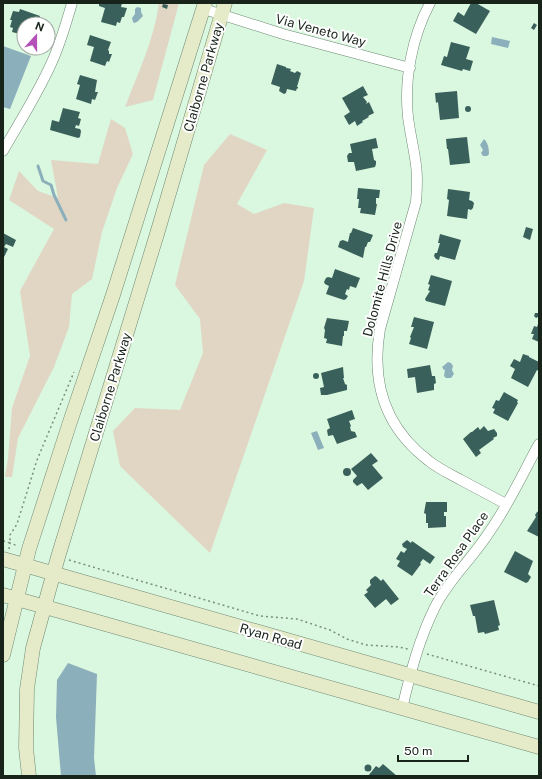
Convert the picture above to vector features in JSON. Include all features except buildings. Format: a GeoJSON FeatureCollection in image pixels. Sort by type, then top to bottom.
{"type":"FeatureCollection","features":[{"type":"Feature","properties":{"kind":"main road","name":"Claiborne Parkway"},"geometry":{"type":"LineString","coordinates":[[3,655],[10,597],[25,565],[68,425],[114,294],[204,6]]}},
{"type":"Feature","properties":{"kind":"main road","name":"Claiborne Parkway"},"geometry":{"type":"LineString","coordinates":[[29,776],[26,748],[27,689],[33,648],[58,557],[157,234],[223,9]]}},
{"type":"Feature","properties":{"kind":"main road","name":"Ryan Road"},"geometry":{"type":"LineString","coordinates":[[3,559],[539,712]]}},
{"type":"Feature","properties":{"kind":"main road"},"geometry":{"type":"LineString","coordinates":[[10,597],[539,747]]}},
{"type":"Feature","properties":{"kind":"street"},"geometry":{"type":"LineString","coordinates":[[3,151],[39,89],[51,64],[72,3]]}},
{"type":"Feature","properties":{"kind":"street","name":"Dolomite Hills Drive"},"geometry":{"type":"LineString","coordinates":[[430,3],[418,31],[410,68],[408,92],[408,115],[416,166],[416,202],[380,330],[377,346],[378,381],[390,414],[398,428],[418,452],[430,462],[506,504]]}},
{"type":"Feature","properties":{"kind":"street","name":"Via Veneto Way"},"geometry":{"type":"LineString","coordinates":[[204,6],[223,9],[283,34],[410,68]]}},
{"type":"Feature","properties":{"kind":"street","name":"Terra Rosa Place"},"geometry":{"type":"LineString","coordinates":[[402,709],[410,676],[425,630],[444,590],[490,531],[539,444]]}},
{"type":"Feature","properties":{"kind":"path"},"geometry":{"type":"LineString","coordinates":[[10,543],[10,535],[17,524],[37,460],[75,368]]}},
{"type":"Feature","properties":{"kind":"path"},"geometry":{"type":"LineString","coordinates":[[3,541],[29,549]]}},
{"type":"Feature","properties":{"kind":"path"},"geometry":{"type":"LineString","coordinates":[[58,557],[260,616],[297,618],[360,643],[399,647],[418,651],[539,686]]}},
{"type":"Feature","properties":{"kind":"shaded area"},"geometry":{"type":"Polygon","coordinates":[[[159,3],[179,3],[153,100],[125,107],[149,43],[157,17],[159,3]]]}},
{"type":"Feature","properties":{"kind":"shaded area"},"geometry":{"type":"Polygon","coordinates":[[[111,119],[125,128],[133,154],[117,188],[102,232],[92,279],[72,294],[69,327],[54,367],[18,438],[12,477],[5,477],[12,408],[30,356],[20,291],[54,229],[9,200],[19,171],[38,191],[58,198],[51,160],[98,164],[111,119]]]}},
{"type":"Feature","properties":{"kind":"shaded area"},"geometry":{"type":"Polygon","coordinates":[[[230,134],[267,150],[237,204],[254,214],[284,203],[314,208],[304,281],[210,553],[120,466],[113,431],[135,408],[180,410],[203,353],[200,319],[175,285],[204,165],[230,134]]]}},
{"type":"Feature","properties":{"kind":"water"},"geometry":{"type":"Polygon","coordinates":[[[137,7],[141,8],[143,16],[134,23],[132,18],[137,7]]]}},
{"type":"Feature","properties":{"kind":"water"},"geometry":{"type":"Polygon","coordinates":[[[492,37],[510,41],[508,48],[491,44],[492,37]]]}},
{"type":"Feature","properties":{"kind":"water"},"geometry":{"type":"Polygon","coordinates":[[[3,46],[16,51],[16,56],[31,56],[10,109],[3,107],[3,46]]]}},
{"type":"Feature","properties":{"kind":"water"},"geometry":{"type":"Polygon","coordinates":[[[484,139],[488,148],[489,154],[487,156],[483,156],[481,153],[483,150],[480,145],[484,139]]]}},
{"type":"Feature","properties":{"kind":"water"},"geometry":{"type":"Polygon","coordinates":[[[448,362],[453,366],[452,370],[454,374],[451,378],[446,378],[444,376],[445,370],[442,367],[448,362]]]}},
{"type":"Feature","properties":{"kind":"water"},"geometry":{"type":"Polygon","coordinates":[[[317,431],[324,448],[318,450],[311,433],[317,431]]]}},
{"type":"Feature","properties":{"kind":"water"},"geometry":{"type":"Polygon","coordinates":[[[68,663],[97,674],[94,758],[96,776],[61,776],[56,717],[57,680],[68,663]]]}},
{"type":"Feature","properties":{"kind":"waterway"},"geometry":{"type":"LineString","coordinates":[[38,166],[43,181],[51,185],[66,220]]}}]}
